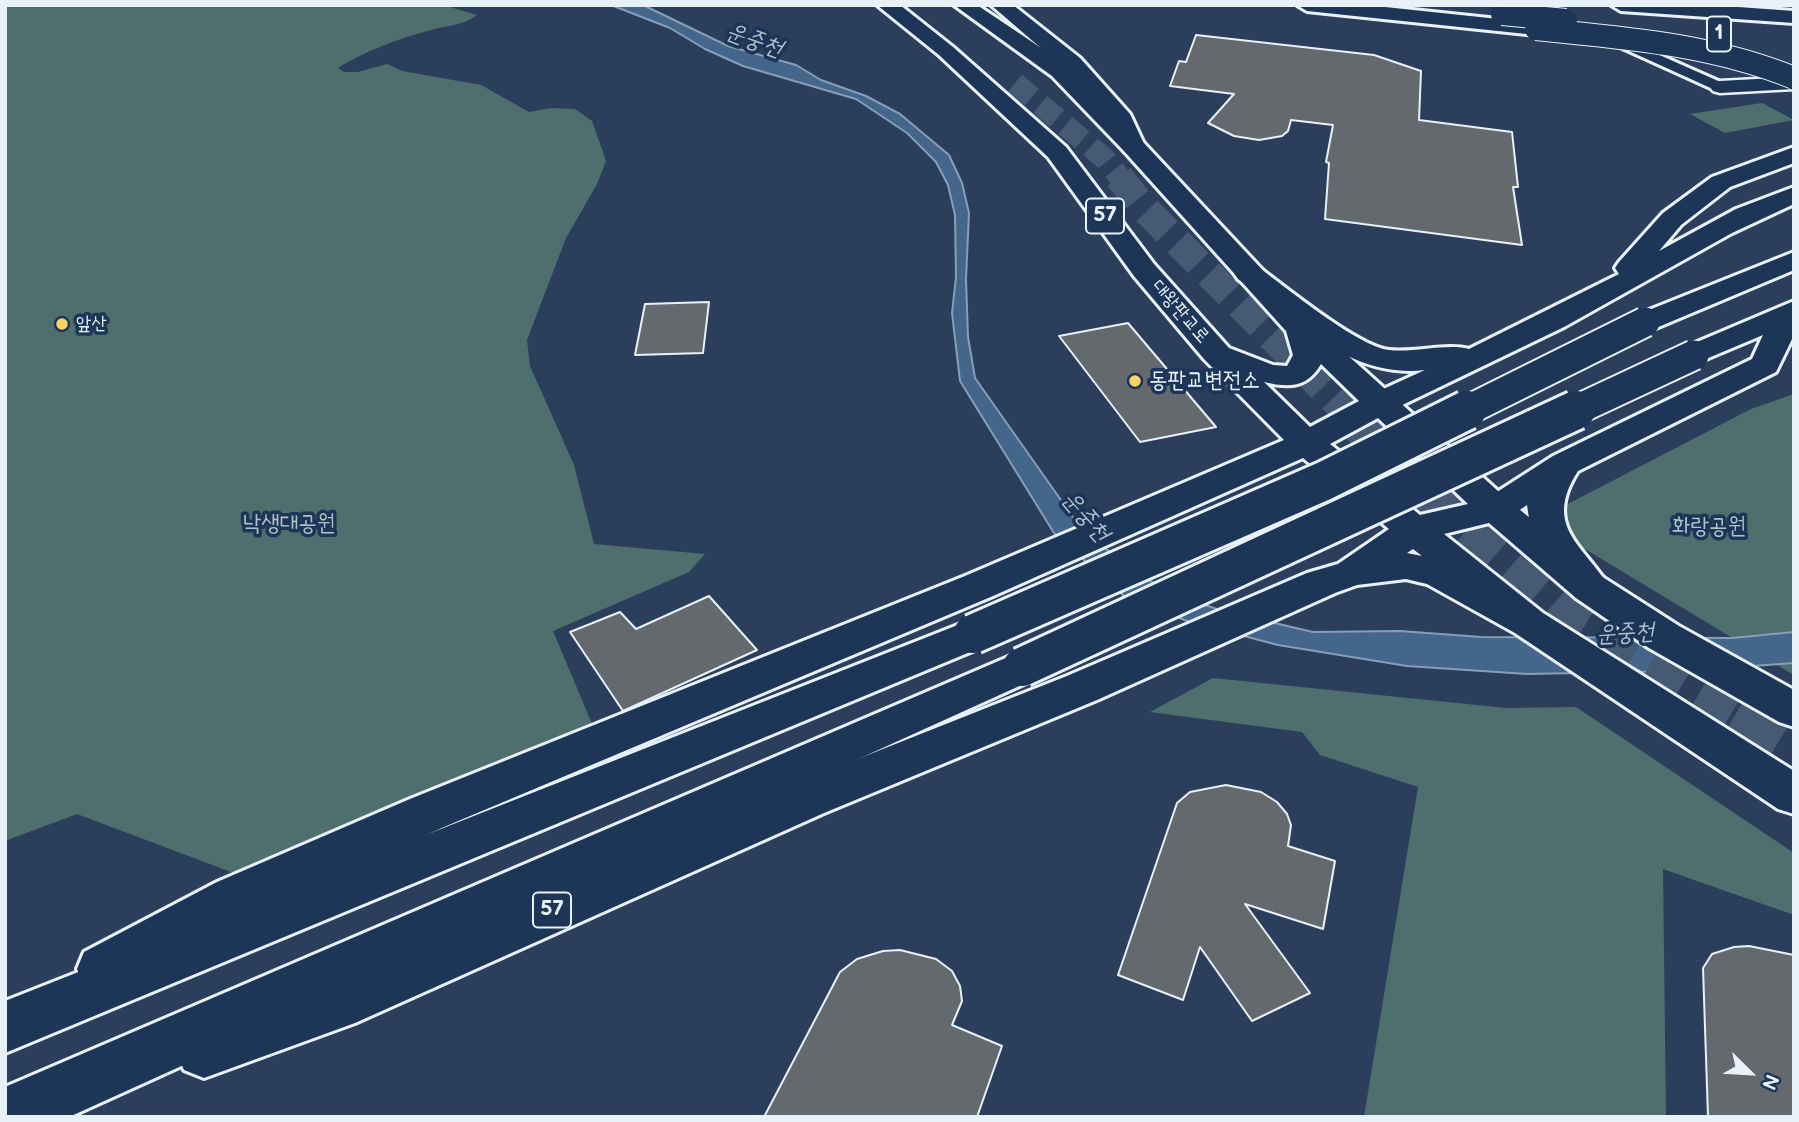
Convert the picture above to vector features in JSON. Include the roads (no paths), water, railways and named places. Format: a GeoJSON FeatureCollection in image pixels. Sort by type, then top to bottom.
{"type":"FeatureCollection","features":[{"type":"Feature","properties":{"kind":"main road","name":"대왕판교로"},"geometry":{"type":"LineString","coordinates":[[887,5],[946,51],[1057,152],[1144,270],[1215,352],[1307,443],[1415,529],[1480,592]]}},
{"type":"Feature","properties":{"kind":"main road"},"geometry":{"type":"LineString","coordinates":[[916,5],[936,16]]}},
{"type":"Feature","properties":{"kind":"main road"},"geometry":{"type":"LineString","coordinates":[[964,5],[1060,71],[1133,146],[1301,329],[1496,509],[1590,588],[1664,637],[1794,710]]}},
{"type":"Feature","properties":{"kind":"main road"},"geometry":{"type":"LineString","coordinates":[[1001,5],[1072,63],[1122,119],[1133,146]]}},
{"type":"Feature","properties":{"kind":"main road"},"geometry":{"type":"LineString","coordinates":[[1307,5],[1680,46],[1794,65]]}},
{"type":"Feature","properties":{"kind":"main road","name":"1"},"geometry":{"type":"LineString","coordinates":[[1401,5],[1594,12],[1623,10],[1794,28]]}},
{"type":"Feature","properties":{"kind":"main road","name":"1"},"geometry":{"type":"LineString","coordinates":[[1508,10],[1712,33]]}},
{"type":"Feature","properties":{"kind":"main road"},"geometry":{"type":"LineString","coordinates":[[1623,10],[1794,17]]}},
{"type":"Feature","properties":{"kind":"main road"},"geometry":{"type":"LineString","coordinates":[[1680,46],[1754,62],[1794,80]]}},
{"type":"Feature","properties":{"kind":"main road"},"geometry":{"type":"LineString","coordinates":[[1609,292],[1672,219],[1721,182],[1794,154]]}},
{"type":"Feature","properties":{"kind":"main road"},"geometry":{"type":"LineString","coordinates":[[5,1020],[247,893],[428,813],[979,586],[1307,443],[1380,403],[1609,292],[1698,240],[1794,195]]}},
{"type":"Feature","properties":{"kind":"main road"},"geometry":{"type":"LineString","coordinates":[[5,1027],[973,634],[1324,481],[1645,321],[1794,260]]}},
{"type":"Feature","properties":{"kind":"main road"},"geometry":{"type":"LineString","coordinates":[[1248,273],[1353,349],[1383,359],[1420,361],[1451,358],[1514,340]]}},
{"type":"Feature","properties":{"kind":"main road"},"geometry":{"type":"LineString","coordinates":[[5,1116],[1022,667],[1791,311]]}},
{"type":"Feature","properties":{"kind":"main road"},"geometry":{"type":"LineString","coordinates":[[1496,509],[1565,464],[1765,365],[1791,311]]}},
{"type":"Feature","properties":{"kind":"main road"},"geometry":{"type":"LineString","coordinates":[[1215,352],[1261,372],[1290,377],[1300,373],[1309,355],[1301,329]]}},
{"type":"Feature","properties":{"kind":"main road"},"geometry":{"type":"LineString","coordinates":[[1565,464],[1549,490],[1545,505],[1546,526],[1560,554],[1590,588]]}},
{"type":"Feature","properties":{"kind":"main road","name":"57"},"geometry":{"type":"LineString","coordinates":[[17,1117],[335,1005],[808,799],[1082,688],[1337,578],[1415,529],[1496,509]]}},
{"type":"Feature","properties":{"kind":"main road"},"geometry":{"type":"LineString","coordinates":[[1337,578],[1406,566],[1438,573],[1480,592],[1794,795]]}},
{"type":"Feature","properties":{"kind":"street"},"geometry":{"type":"LineString","coordinates":[[1542,5],[1720,87],[1794,80]]}},
{"type":"Feature","properties":{"kind":"water"},"geometry":{"type":"Polygon","coordinates":[[[611,5],[643,5],[728,46],[796,65],[821,80],[866,96],[900,114],[949,155],[962,183],[969,213],[966,279],[968,337],[975,378],[1075,520],[1126,567],[1175,595],[1223,611],[1313,632],[1400,631],[1481,637],[1732,638],[1794,632],[1794,663],[1686,671],[1527,674],[1407,666],[1278,645],[1187,621],[1124,596],[1054,533],[960,381],[952,313],[956,277],[955,215],[948,185],[936,162],[907,133],[856,99],[743,66],[705,49],[670,28],[611,5]]]}},
{"type":"Feature","properties":{"kind":"tunnel"},"geometry":{"type":"LineString","coordinates":[[1015,83],[1105,159],[1120,178]]}},
{"type":"Feature","properties":{"kind":"tunnel"},"geometry":{"type":"LineString","coordinates":[[1119,177],[1143,207],[1346,412]]}},
{"type":"Feature","properties":{"kind":"tunnel"},"geometry":{"type":"LineString","coordinates":[[1345,410],[1430,496],[1582,626],[1737,719]]}},
{"type":"Feature","properties":{"kind":"tunnel"},"geometry":{"type":"LineString","coordinates":[[1734,717],[1794,753]]}},
{"type":"Feature","properties":{"kind":"place","name":"앞산"},"geometry":{"type":"Point","coordinates":[62,324]}},
{"type":"Feature","properties":{"kind":"place","name":"동판교변전소"},"geometry":{"type":"Point","coordinates":[1135,381]}},
{"type":"Feature","properties":{"kind":"water label","name":"운중천"},"geometry":{"type":"Point","coordinates":[754,41]}},
{"type":"Feature","properties":{"kind":"water label","name":"운중천"},"geometry":{"type":"Point","coordinates":[1085,517]}},
{"type":"Feature","properties":{"kind":"water label","name":"운중천"},"geometry":{"type":"Point","coordinates":[1625,634]}},
{"type":"Feature","properties":{"kind":"park label","name":"낙생대공원"},"geometry":{"type":"Point","coordinates":[289,524]}},
{"type":"Feature","properties":{"kind":"park label","name":"화랑공원"},"geometry":{"type":"Point","coordinates":[1709,527]}}]}
